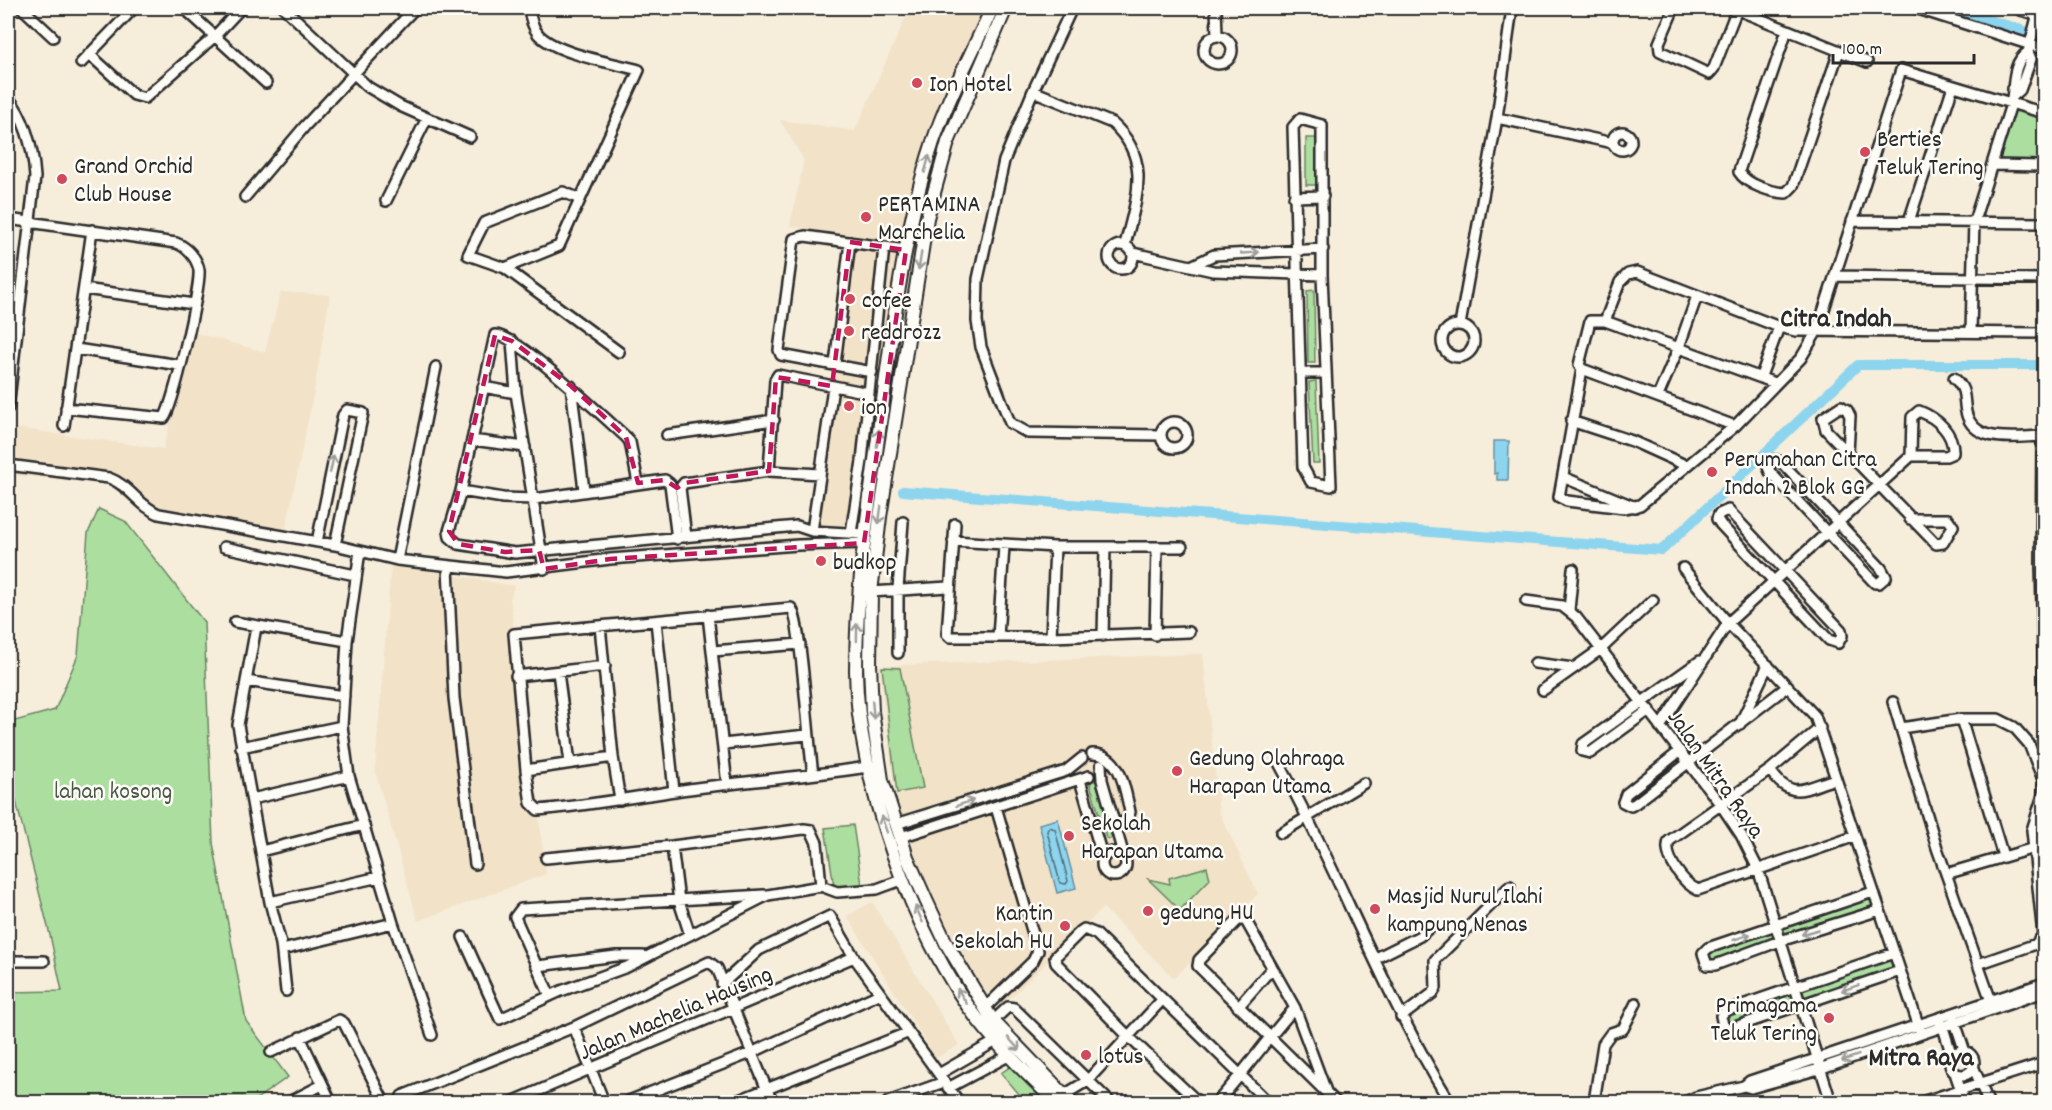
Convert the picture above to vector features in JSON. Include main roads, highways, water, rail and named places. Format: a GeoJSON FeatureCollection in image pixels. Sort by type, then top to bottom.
{"type":"FeatureCollection","features":[{"type":"Feature","properties":{"kind":"main road"},"geometry":{"type":"LineString","coordinates":[[992,8],[935,137],[911,219],[864,539],[858,600],[856,672],[867,767],[874,796],[904,879],[977,1019],[1010,1055],[1064,1100]]}},
{"type":"Feature","properties":{"kind":"main road"},"geometry":{"type":"LineString","coordinates":[[1006,8],[948,142],[930,204],[885,480],[871,592],[870,664],[877,753],[882,780],[940,946],[993,1021],[1064,1100]]}},
{"type":"Feature","properties":{"kind":"main road"},"geometry":{"type":"LineString","coordinates":[[2020,8],[2040,17]]}},
{"type":"Feature","properties":{"kind":"water"},"geometry":{"type":"Polygon","coordinates":[[[1494,441],[1509,441],[1508,480],[1497,480],[1497,473],[1494,474],[1494,441]]]}},
{"type":"Feature","properties":{"kind":"water"},"geometry":{"type":"Polygon","coordinates":[[[1058,819],[1076,888],[1057,893],[1039,824],[1058,819]]]}},
{"type":"Feature","properties":{"kind":"waterway"},"geometry":{"type":"LineString","coordinates":[[1951,8],[2044,37]]}},
{"type":"Feature","properties":{"kind":"waterway"},"geometry":{"type":"LineString","coordinates":[[903,491],[1662,550],[1858,365],[2044,365]]}},
{"type":"Feature","properties":{"kind":"place","name":"Ion Hotel"},"geometry":{"type":"Point","coordinates":[917,83]}},
{"type":"Feature","properties":{"kind":"place","name":"Berties Teluk Tering"},"geometry":{"type":"Point","coordinates":[1865,152]}},
{"type":"Feature","properties":{"kind":"place","name":"Grand Orchid Club House"},"geometry":{"type":"Point","coordinates":[62,179]}},
{"type":"Feature","properties":{"kind":"place","name":"PERTAMINA Marchelia"},"geometry":{"type":"Point","coordinates":[866,217]}},
{"type":"Feature","properties":{"kind":"place","name":"cofee"},"geometry":{"type":"Point","coordinates":[850,299]}},
{"type":"Feature","properties":{"kind":"place","name":"reddrozz"},"geometry":{"type":"Point","coordinates":[849,331]}},
{"type":"Feature","properties":{"kind":"place","name":"ion"},"geometry":{"type":"Point","coordinates":[849,406]}},
{"type":"Feature","properties":{"kind":"place","name":"Perumahan Citra Indah 2 Blok GG"},"geometry":{"type":"Point","coordinates":[1712,472]}},
{"type":"Feature","properties":{"kind":"place","name":"budkop"},"geometry":{"type":"Point","coordinates":[821,561]}},
{"type":"Feature","properties":{"kind":"place","name":"Gedung Olahraga Harapan Utama"},"geometry":{"type":"Point","coordinates":[1177,771]}},
{"type":"Feature","properties":{"kind":"place","name":"Sekolah Harapan Utama"},"geometry":{"type":"Point","coordinates":[1069,836]}},
{"type":"Feature","properties":{"kind":"place","name":"Masjid Nurul Ilahi kampung Nenas"},"geometry":{"type":"Point","coordinates":[1375,909]}},
{"type":"Feature","properties":{"kind":"place","name":"gedung HU"},"geometry":{"type":"Point","coordinates":[1148,911]}},
{"type":"Feature","properties":{"kind":"place","name":"Kantin Sekolah HU"},"geometry":{"type":"Point","coordinates":[1065,926]}},
{"type":"Feature","properties":{"kind":"place","name":"Primagama Teluk Tering"},"geometry":{"type":"Point","coordinates":[1829,1018]}},
{"type":"Feature","properties":{"kind":"place","name":"lotus"},"geometry":{"type":"Point","coordinates":[1086,1055]}},
{"type":"Feature","properties":{"kind":"district","name":"Citra Indah"},"geometry":{"type":"Point","coordinates":[1836,317]}},
{"type":"Feature","properties":{"kind":"district","name":"Mitra Raya"},"geometry":{"type":"Point","coordinates":[1921,1056]}},
{"type":"Feature","properties":{"kind":"park label","name":"lahan kosong"},"geometry":{"type":"Point","coordinates":[113,790]}}]}
